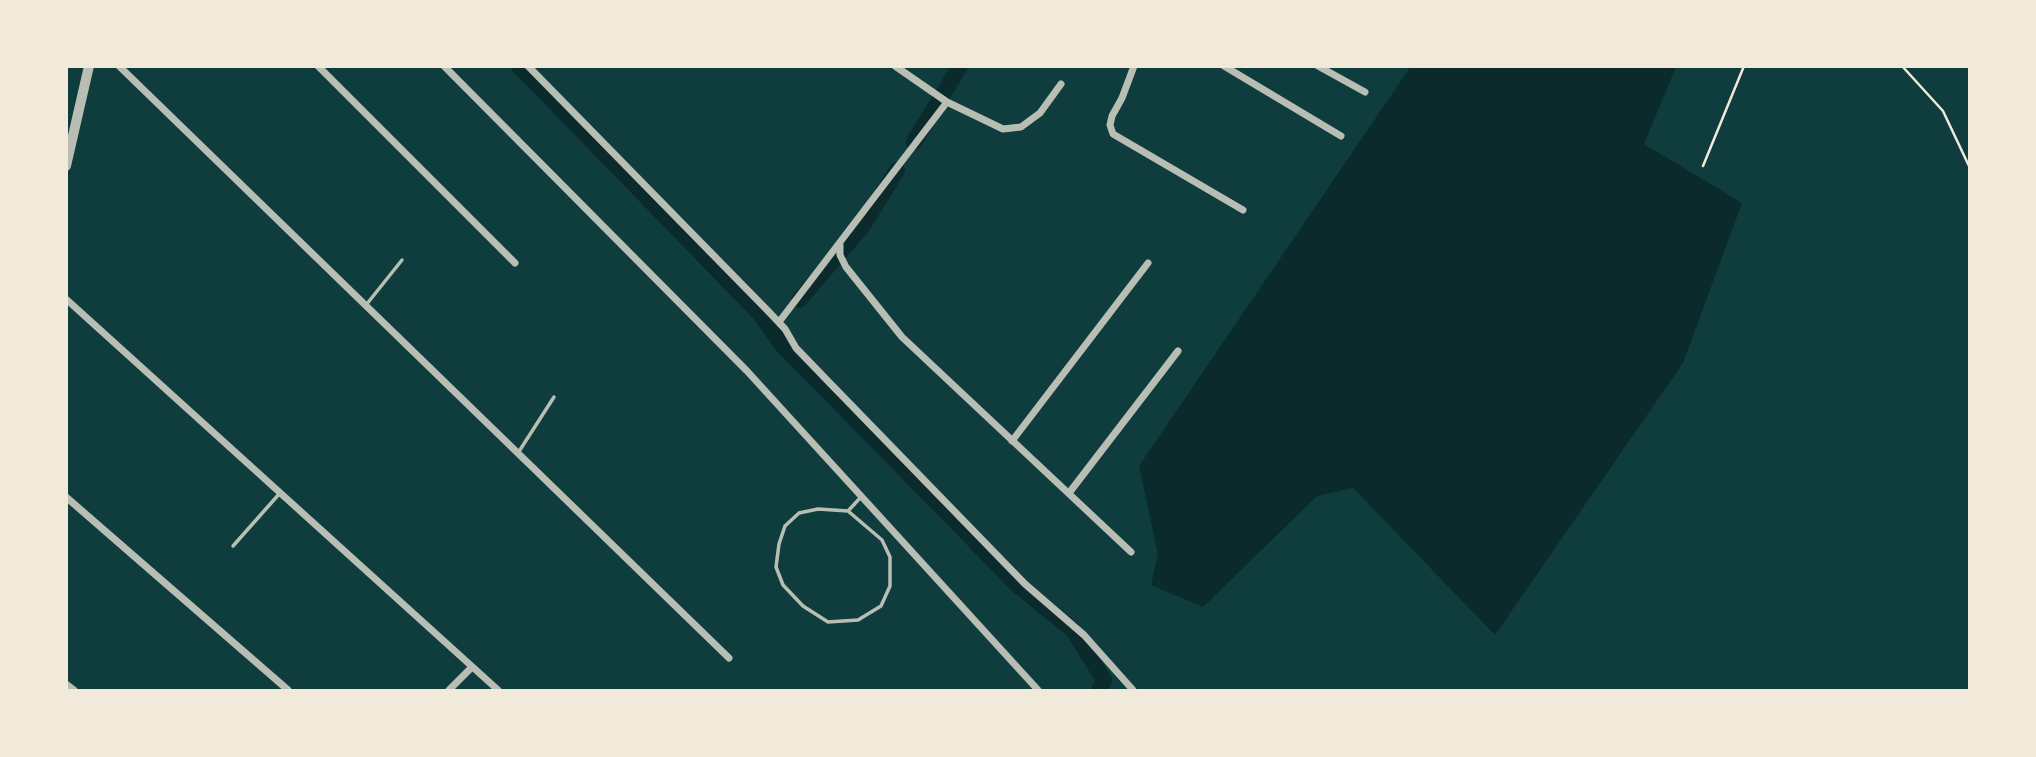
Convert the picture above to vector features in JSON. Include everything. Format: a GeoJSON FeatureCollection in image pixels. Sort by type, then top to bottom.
{"type":"FeatureCollection","features":[{"type":"Feature","properties":{"kind":"street"},"geometry":{"type":"LineString","coordinates":[[66,166],[89,66]]}},
{"type":"Feature","properties":{"kind":"street"},"geometry":{"type":"LineString","coordinates":[[119,66],[729,658]]}},
{"type":"Feature","properties":{"kind":"street"},"geometry":{"type":"LineString","coordinates":[[318,66],[515,263]]}},
{"type":"Feature","properties":{"kind":"street"},"geometry":{"type":"LineString","coordinates":[[444,66],[747,371],[1038,690]]}},
{"type":"Feature","properties":{"kind":"street"},"geometry":{"type":"LineString","coordinates":[[528,66],[779,322],[796,348],[814,367],[1026,584],[1084,635],[1133,691]]}},
{"type":"Feature","properties":{"kind":"street"},"geometry":{"type":"LineString","coordinates":[[895,66],[947,102],[1003,129],[1021,127],[1040,113],[1061,85]]}},
{"type":"Feature","properties":{"kind":"street"},"geometry":{"type":"LineString","coordinates":[[1133,66],[1122,98],[1112,116],[1110,125],[1114,134],[1243,210]]}},
{"type":"Feature","properties":{"kind":"street"},"geometry":{"type":"LineString","coordinates":[[1224,66],[1341,135]]}},
{"type":"Feature","properties":{"kind":"street"},"geometry":{"type":"LineString","coordinates":[[1318,66],[1365,92]]}},
{"type":"Feature","properties":{"kind":"street"},"geometry":{"type":"LineString","coordinates":[[779,322],[947,102]]}},
{"type":"Feature","properties":{"kind":"street"},"geometry":{"type":"LineString","coordinates":[[840,245],[840,255],[846,267],[902,337],[1132,552]]}},
{"type":"Feature","properties":{"kind":"street"},"geometry":{"type":"LineString","coordinates":[[1012,440],[1148,263]]}},
{"type":"Feature","properties":{"kind":"street"},"geometry":{"type":"LineString","coordinates":[[66,299],[498,691]]}},
{"type":"Feature","properties":{"kind":"street"},"geometry":{"type":"LineString","coordinates":[[1069,493],[1178,351]]}},
{"type":"Feature","properties":{"kind":"street"},"geometry":{"type":"LineString","coordinates":[[66,496],[288,691]]}},
{"type":"Feature","properties":{"kind":"street"},"geometry":{"type":"LineString","coordinates":[[449,691],[472,667]]}},
{"type":"Feature","properties":{"kind":"street"},"geometry":{"type":"LineString","coordinates":[[66,684],[74,691]]}},
{"type":"Feature","properties":{"kind":"lane"},"geometry":{"type":"LineString","coordinates":[[366,306],[402,260]]}},
{"type":"Feature","properties":{"kind":"lane"},"geometry":{"type":"LineString","coordinates":[[518,453],[554,397]]}},
{"type":"Feature","properties":{"kind":"lane"},"geometry":{"type":"LineString","coordinates":[[233,547],[280,493]]}},
{"type":"Feature","properties":{"kind":"lane"},"geometry":{"type":"LineString","coordinates":[[848,511],[861,496]]}},
{"type":"Feature","properties":{"kind":"lane"},"geometry":{"type":"LineString","coordinates":[[818,509],[848,511],[882,540],[890,556],[890,586],[881,606],[858,620],[828,622],[803,606],[783,585],[776,567],[779,544],[785,526],[799,513],[818,509]]}},
{"type":"Feature","properties":{"kind":"path"},"geometry":{"type":"LineString","coordinates":[[1703,166],[1744,66]]}},
{"type":"Feature","properties":{"kind":"path"},"geometry":{"type":"LineString","coordinates":[[1902,66],[1943,111],[1969,166]]}},
{"type":"Feature","properties":{"kind":"water"},"geometry":{"type":"Polygon","coordinates":[[[1411,66],[1676,67],[1644,144],[1742,203],[1683,363],[1495,635],[1353,488],[1317,496],[1203,607],[1151,585],[1158,554],[1139,466],[1411,66]]]}},
{"type":"Feature","properties":{"kind":"waterway"},"geometry":{"type":"LineString","coordinates":[[519,66],[760,314],[782,345],[1016,584],[1073,630],[1104,680],[1099,690]]}},
{"type":"Feature","properties":{"kind":"waterway"},"geometry":{"type":"LineString","coordinates":[[914,142],[960,66]]}},
{"type":"Feature","properties":{"kind":"waterway"},"geometry":{"type":"LineString","coordinates":[[799,300],[862,227],[897,170]]}}]}
